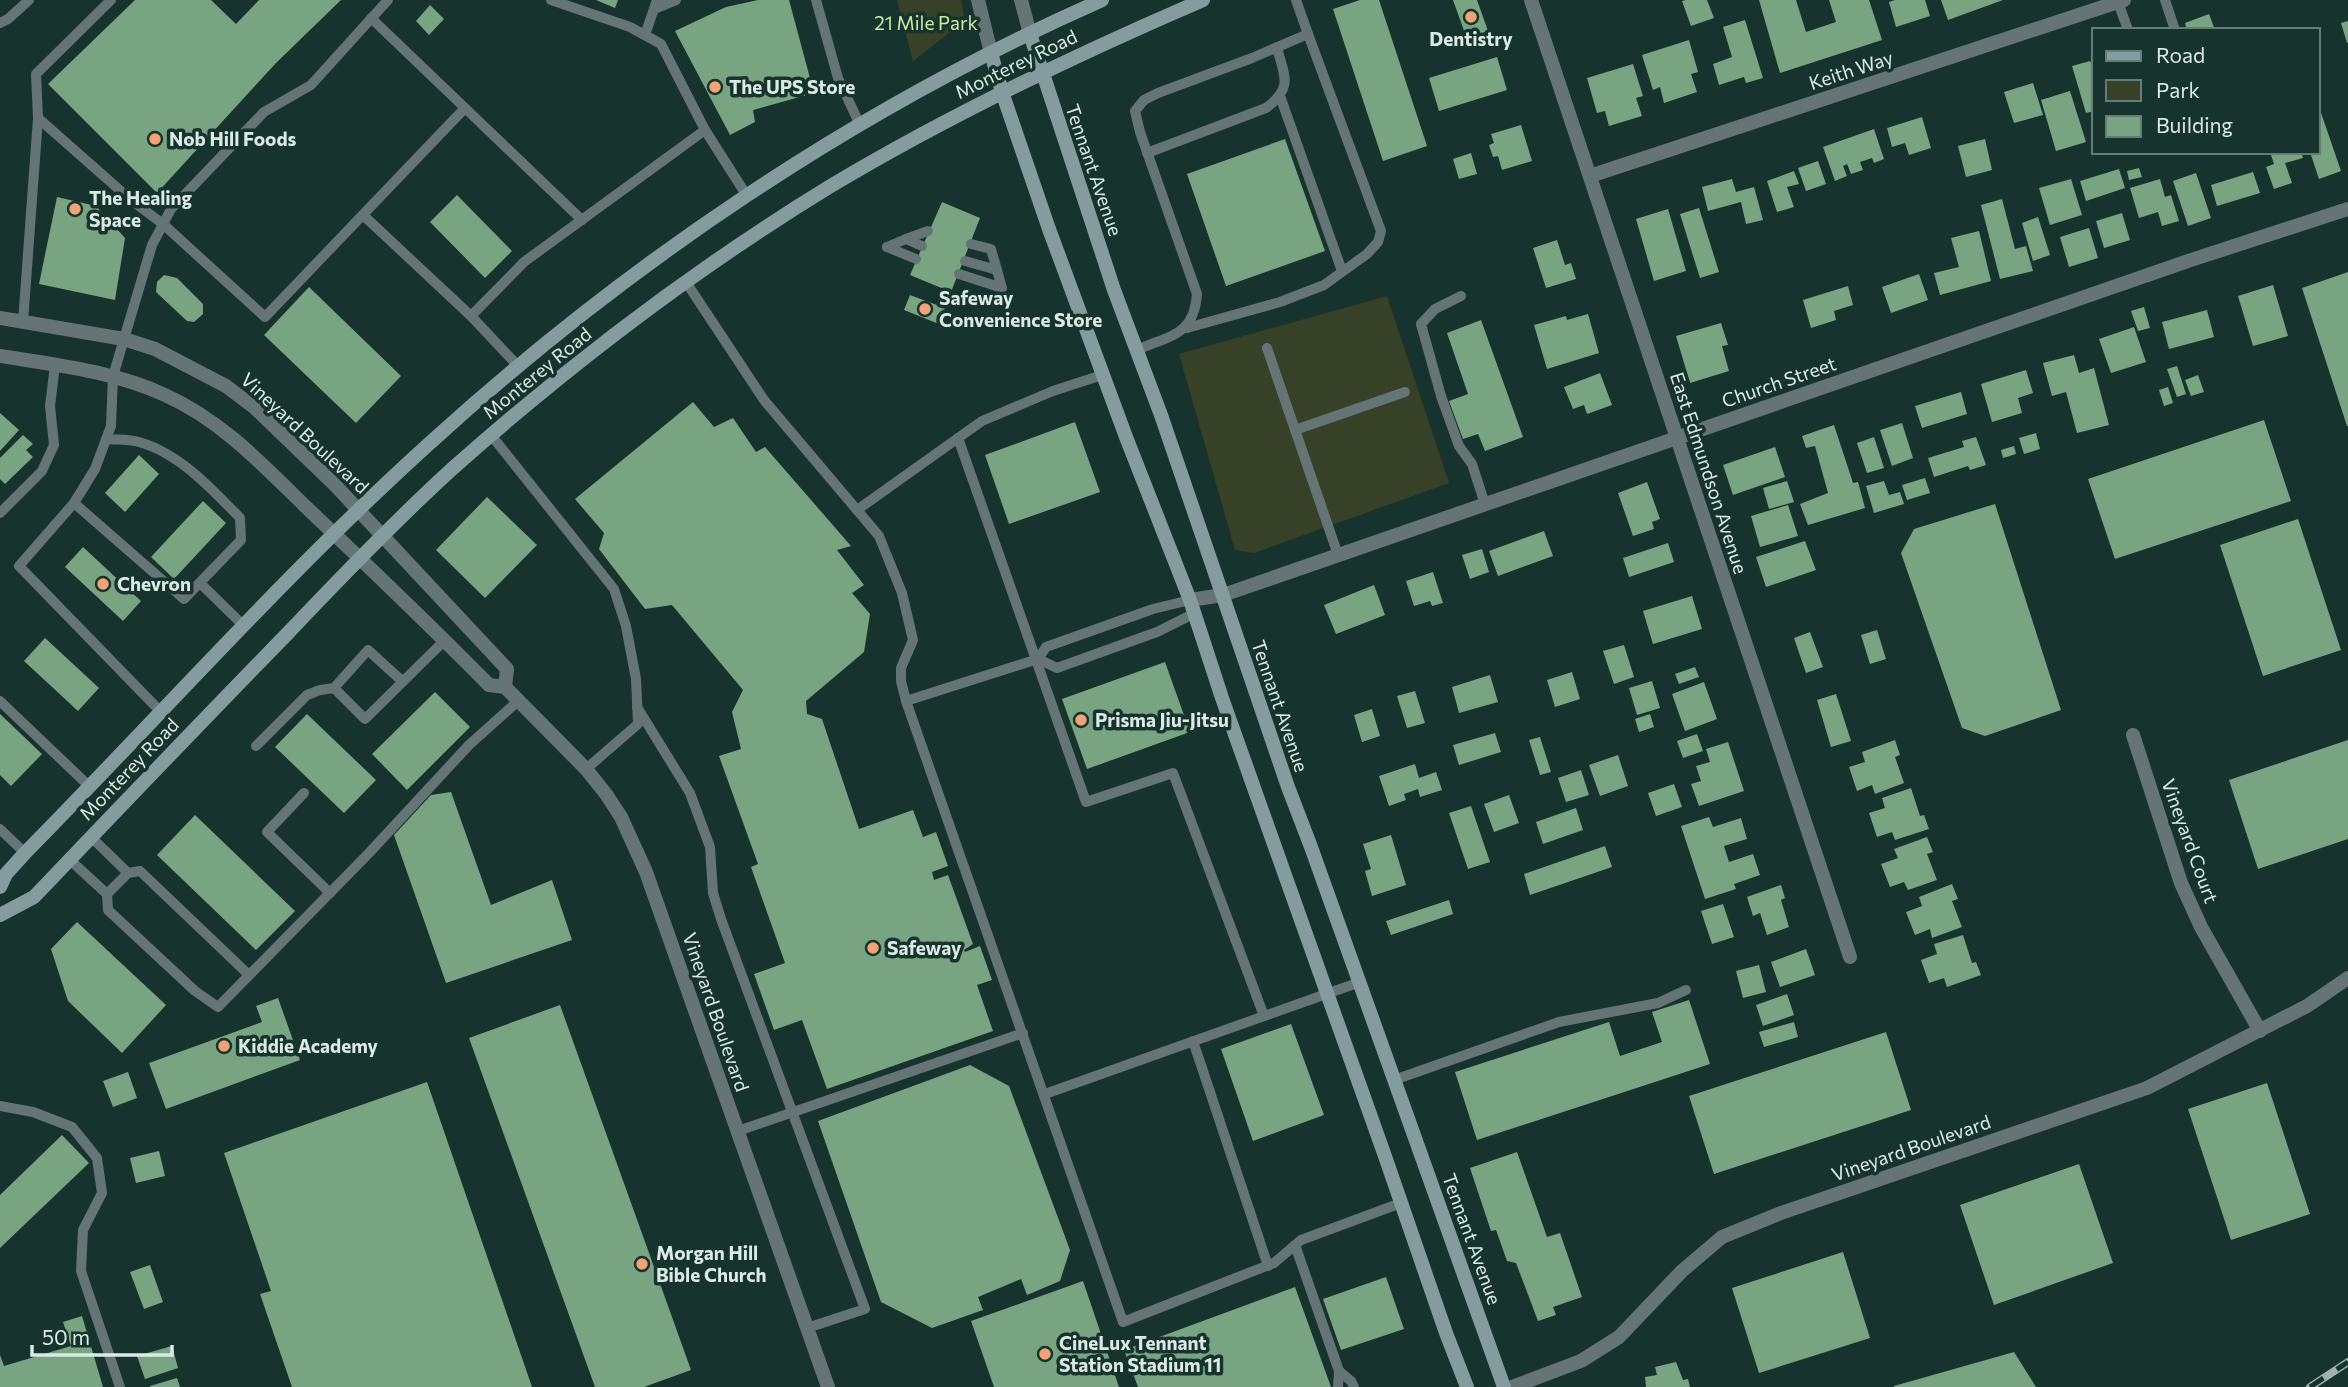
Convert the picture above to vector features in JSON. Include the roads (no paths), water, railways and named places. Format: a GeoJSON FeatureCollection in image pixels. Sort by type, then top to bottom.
{"type":"FeatureCollection","features":[{"type":"Feature","properties":{"kind":"main road","name":"Monterey Road"},"geometry":{"type":"LineString","coordinates":[[0,887],[6,874],[25,853],[335,533],[432,441],[518,366],[612,291],[747,196],[860,125],[991,53],[1102,0]]}},
{"type":"Feature","properties":{"kind":"main road","name":"Monterey Road"},"geometry":{"type":"LineString","coordinates":[[0,915],[34,897],[383,534],[491,435],[581,361],[686,282],[828,188],[921,134],[1041,72],[1203,0]]}},
{"type":"Feature","properties":{"kind":"main road","name":"Tennant Avenue"},"geometry":{"type":"LineString","coordinates":[[1030,34],[1288,787],[1504,1387]]}},
{"type":"Feature","properties":{"kind":"main road"},"geometry":{"type":"LineString","coordinates":[[991,53],[1002,92],[1102,375],[1191,607],[1467,1387]]}},
{"type":"Feature","properties":{"kind":"street"},"geometry":{"type":"LineString","coordinates":[[978,0],[991,53]]}},
{"type":"Feature","properties":{"kind":"street"},"geometry":{"type":"LineString","coordinates":[[1021,0],[1030,34]]}},
{"type":"Feature","properties":{"kind":"street","name":"East Edmundson Avenue"},"geometry":{"type":"LineString","coordinates":[[1531,0],[1850,957]]}},
{"type":"Feature","properties":{"kind":"street","name":"Keith Way"},"geometry":{"type":"LineString","coordinates":[[1590,176],[2121,1]]}},
{"type":"Feature","properties":{"kind":"street","name":"Church Street"},"geometry":{"type":"LineString","coordinates":[[1191,607],[2194,259],[2348,209]]}},
{"type":"Feature","properties":{"kind":"street","name":"Vineyard Boulevard"},"geometry":{"type":"LineString","coordinates":[[0,318],[124,339],[155,349],[226,386],[283,434],[383,534],[507,669],[505,687]]}},
{"type":"Feature","properties":{"kind":"street","name":"Vineyard Boulevard"},"geometry":{"type":"LineString","coordinates":[[0,356],[114,376],[166,395],[217,425],[263,464],[361,557],[489,685],[505,687],[586,769],[621,817],[634,842],[828,1387]]}},
{"type":"Feature","properties":{"kind":"street","name":"Vineyard Court"},"geometry":{"type":"LineString","coordinates":[[2133,734],[2181,883],[2201,927],[2260,1031]]}},
{"type":"Feature","properties":{"kind":"street","name":"Vineyard Boulevard"},"geometry":{"type":"LineString","coordinates":[[1512,1387],[1581,1362],[1619,1337],[1682,1271],[1723,1237],[1793,1209],[2147,1087],[2307,1006],[2348,978]]}},
{"type":"Feature","properties":{"kind":"lane"},"geometry":{"type":"LineString","coordinates":[[0,23],[29,0]]}},
{"type":"Feature","properties":{"kind":"lane"},"geometry":{"type":"LineString","coordinates":[[23,322],[38,118],[36,74],[111,0]]}},
{"type":"Feature","properties":{"kind":"lane"},"geometry":{"type":"LineString","coordinates":[[161,712],[19,566],[74,503],[95,469],[111,426],[114,376],[124,339],[152,245],[171,209],[264,112],[311,85],[388,0]]}},
{"type":"Feature","properties":{"kind":"lane"},"geometry":{"type":"LineString","coordinates":[[551,0],[631,27],[661,44],[705,130],[747,196]]}},
{"type":"Feature","properties":{"kind":"lane"},"geometry":{"type":"LineString","coordinates":[[645,35],[656,5],[676,0]]}},
{"type":"Feature","properties":{"kind":"lane"},"geometry":{"type":"LineString","coordinates":[[816,0],[838,78],[860,125]]}},
{"type":"Feature","properties":{"kind":"lane"},"geometry":{"type":"LineString","coordinates":[[1137,350],[1187,328],[1280,302],[1324,285],[1367,254],[1378,242],[1381,231],[1296,0]]}},
{"type":"Feature","properties":{"kind":"lane"},"geometry":{"type":"LineString","coordinates":[[2165,0],[2174,28]]}},
{"type":"Feature","properties":{"kind":"lane"},"geometry":{"type":"LineString","coordinates":[[2121,1],[2127,28]]}},
{"type":"Feature","properties":{"kind":"lane"},"geometry":{"type":"LineString","coordinates":[[371,18],[582,220]]}},
{"type":"Feature","properties":{"kind":"lane"},"geometry":{"type":"LineString","coordinates":[[1187,328],[1196,313],[1197,294],[1147,153],[1135,111],[1144,100],[1308,34]]}},
{"type":"Feature","properties":{"kind":"lane"},"geometry":{"type":"LineString","coordinates":[[1147,153],[1266,108],[1280,96],[1286,81],[1277,48]]}},
{"type":"Feature","properties":{"kind":"lane"},"geometry":{"type":"LineString","coordinates":[[1280,96],[1342,271]]}},
{"type":"Feature","properties":{"kind":"lane"},"geometry":{"type":"LineString","coordinates":[[38,118],[131,200],[163,224],[265,317],[465,108]]}},
{"type":"Feature","properties":{"kind":"lane"},"geometry":{"type":"LineString","coordinates":[[471,316],[524,262],[705,130]]}},
{"type":"Feature","properties":{"kind":"lane"},"geometry":{"type":"LineString","coordinates":[[363,215],[471,316],[518,366]]}},
{"type":"Feature","properties":{"kind":"lane"},"geometry":{"type":"LineString","coordinates":[[916,259],[887,247],[928,231]]}},
{"type":"Feature","properties":{"kind":"lane"},"geometry":{"type":"LineString","coordinates":[[906,239],[922,246]]}},
{"type":"Feature","properties":{"kind":"lane"},"geometry":{"type":"LineString","coordinates":[[959,274],[1002,288],[992,249],[971,244]]}},
{"type":"Feature","properties":{"kind":"lane"},"geometry":{"type":"LineString","coordinates":[[965,261],[998,270]]}},
{"type":"Feature","properties":{"kind":"lane"},"geometry":{"type":"LineString","coordinates":[[686,282],[764,400],[879,536],[902,593],[913,640],[901,667],[906,701],[1123,1322],[1268,1266],[1301,1240],[1401,1203]]}},
{"type":"Feature","properties":{"kind":"lane"},"geometry":{"type":"LineString","coordinates":[[1461,296],[1435,309],[1420,324],[1459,446],[1472,464],[1485,504]]}},
{"type":"Feature","properties":{"kind":"lane"},"geometry":{"type":"LineString","coordinates":[[1267,348],[1338,555]]}},
{"type":"Feature","properties":{"kind":"lane"},"geometry":{"type":"LineString","coordinates":[[0,513],[42,471],[54,445],[50,406],[55,365]]}},
{"type":"Feature","properties":{"kind":"lane"},"geometry":{"type":"LineString","coordinates":[[857,510],[982,421],[1046,394],[1102,375]]}},
{"type":"Feature","properties":{"kind":"lane"},"geometry":{"type":"LineString","coordinates":[[1295,430],[1405,392]]}},
{"type":"Feature","properties":{"kind":"lane"},"geometry":{"type":"LineString","coordinates":[[491,435],[614,589],[626,626],[636,680],[638,724],[586,769]]}},
{"type":"Feature","properties":{"kind":"lane"},"geometry":{"type":"LineString","coordinates":[[958,438],[1038,659],[1086,802],[1173,773],[1264,1016]]}},
{"type":"Feature","properties":{"kind":"lane"},"geometry":{"type":"LineString","coordinates":[[74,503],[184,599],[241,540],[240,518],[211,489],[167,453],[138,442],[106,439]]}},
{"type":"Feature","properties":{"kind":"lane"},"geometry":{"type":"LineString","coordinates":[[200,583],[244,626]]}},
{"type":"Feature","properties":{"kind":"lane"},"geometry":{"type":"LineString","coordinates":[[906,701],[1038,659],[1046,647],[1153,609],[1191,607]]}},
{"type":"Feature","properties":{"kind":"lane"},"geometry":{"type":"LineString","coordinates":[[1038,659],[1057,668],[1157,632],[1191,607]]}},
{"type":"Feature","properties":{"kind":"lane"},"geometry":{"type":"LineString","coordinates":[[334,688],[365,719],[445,640]]}},
{"type":"Feature","properties":{"kind":"lane"},"geometry":{"type":"LineString","coordinates":[[256,746],[307,695],[334,688],[369,650],[402,681]]}},
{"type":"Feature","properties":{"kind":"lane"},"geometry":{"type":"LineString","coordinates":[[0,701],[90,787]]}},
{"type":"Feature","properties":{"kind":"lane"},"geometry":{"type":"LineString","coordinates":[[70,860],[107,894],[108,910],[195,991],[218,1007],[469,746],[518,701]]}},
{"type":"Feature","properties":{"kind":"lane"},"geometry":{"type":"LineString","coordinates":[[637,707],[690,793],[710,847],[713,893],[721,919],[865,1309],[807,1328]]}},
{"type":"Feature","properties":{"kind":"lane"},"geometry":{"type":"LineString","coordinates":[[304,793],[267,832],[330,893]]}},
{"type":"Feature","properties":{"kind":"lane"},"geometry":{"type":"LineString","coordinates":[[0,830],[25,853]]}},
{"type":"Feature","properties":{"kind":"lane"},"geometry":{"type":"LineString","coordinates":[[91,837],[128,873]]}},
{"type":"Feature","properties":{"kind":"lane"},"geometry":{"type":"LineString","coordinates":[[107,894],[128,873],[140,871],[249,975]]}},
{"type":"Feature","properties":{"kind":"lane"},"geometry":{"type":"LineString","coordinates":[[1045,1094],[1360,982]]}},
{"type":"Feature","properties":{"kind":"lane"},"geometry":{"type":"LineString","coordinates":[[1394,1080],[1559,1022],[1658,1003],[1686,990]]}},
{"type":"Feature","properties":{"kind":"lane"},"geometry":{"type":"LineString","coordinates":[[737,1131],[1023,1034]]}},
{"type":"Feature","properties":{"kind":"lane"},"geometry":{"type":"LineString","coordinates":[[1193,1041],[1268,1266]]}},
{"type":"Feature","properties":{"kind":"lane"},"geometry":{"type":"LineString","coordinates":[[0,1106],[33,1112],[72,1127],[97,1158],[102,1194],[83,1230],[81,1270],[120,1387]]}},
{"type":"Feature","properties":{"kind":"lane"},"geometry":{"type":"LineString","coordinates":[[1295,1245],[1339,1371],[1338,1387]]}},
{"type":"Feature","properties":{"kind":"lane"},"geometry":{"type":"LineString","coordinates":[[1339,1371],[1354,1387]]}},
{"type":"Feature","properties":{"kind":"railway"},"geometry":{"type":"LineString","coordinates":[[2310,1387],[2348,1362]]}},
{"type":"Feature","properties":{"kind":"place","name":"Dentistry"},"geometry":{"type":"Point","coordinates":[1471,17]}},
{"type":"Feature","properties":{"kind":"place","name":"The UPS Store"},"geometry":{"type":"Point","coordinates":[715,87]}},
{"type":"Feature","properties":{"kind":"place","name":"Nob Hill Foods"},"geometry":{"type":"Point","coordinates":[155,139]}},
{"type":"Feature","properties":{"kind":"place","name":"The Healing Space"},"geometry":{"type":"Point","coordinates":[75,209]}},
{"type":"Feature","properties":{"kind":"place","name":"Safeway Convenience Store"},"geometry":{"type":"Point","coordinates":[925,309]}},
{"type":"Feature","properties":{"kind":"place","name":"Chevron"},"geometry":{"type":"Point","coordinates":[103,584]}},
{"type":"Feature","properties":{"kind":"place","name":"Prisma Jiu-Jitsu"},"geometry":{"type":"Point","coordinates":[1081,720]}},
{"type":"Feature","properties":{"kind":"place","name":"Safeway"},"geometry":{"type":"Point","coordinates":[873,948]}},
{"type":"Feature","properties":{"kind":"place","name":"Kiddie Academy"},"geometry":{"type":"Point","coordinates":[224,1046]}},
{"type":"Feature","properties":{"kind":"place","name":"Morgan Hill Bible Church"},"geometry":{"type":"Point","coordinates":[642,1264]}},
{"type":"Feature","properties":{"kind":"place","name":"CineLux Tennant Station Stadium 11"},"geometry":{"type":"Point","coordinates":[1045,1354]}},
{"type":"Feature","properties":{"kind":"park label","name":"21 Mile Park"},"geometry":{"type":"Point","coordinates":[926,23]}}]}
